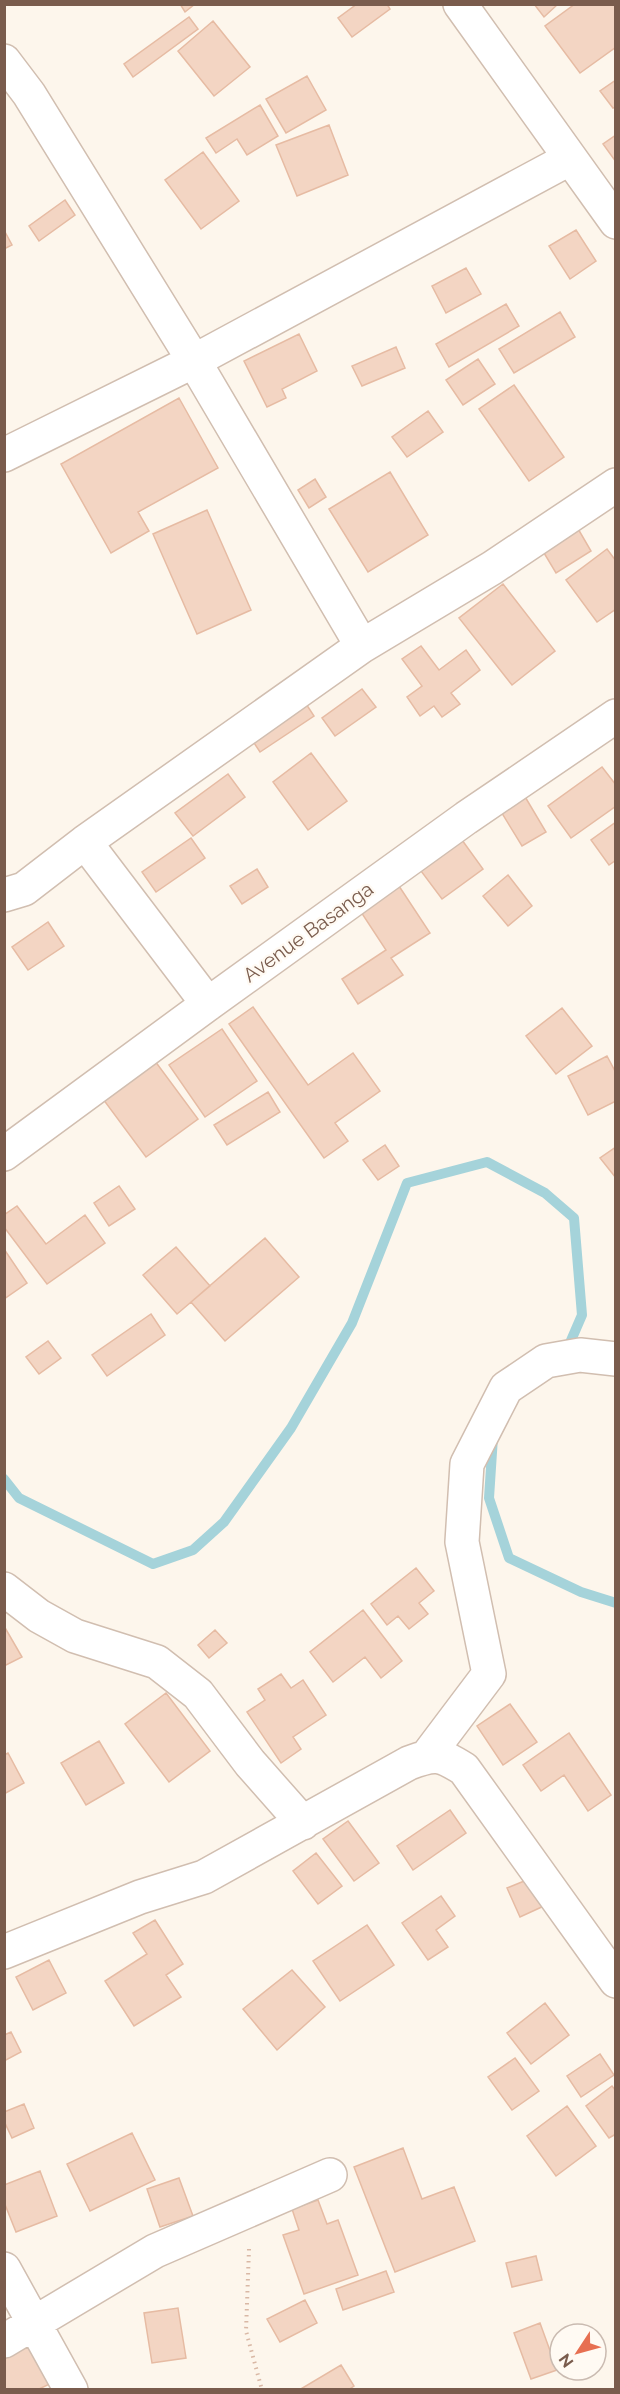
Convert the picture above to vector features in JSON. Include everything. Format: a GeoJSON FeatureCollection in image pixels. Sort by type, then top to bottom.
{"type":"FeatureCollection","features":[{"type":"Feature","properties":{"kind":"street"},"geometry":{"type":"LineString","coordinates":[[460,4],[615,222]]}},
{"type":"Feature","properties":{"kind":"street"},"geometry":{"type":"LineString","coordinates":[[4,61],[29,94],[194,361],[362,646]]}},
{"type":"Feature","properties":{"kind":"street"},"geometry":{"type":"LineString","coordinates":[[4,455],[194,361],[569,159]]}},
{"type":"Feature","properties":{"kind":"street"},"geometry":{"type":"LineString","coordinates":[[4,895],[24,889],[85,842],[362,646],[492,568],[615,485]]}},
{"type":"Feature","properties":{"kind":"street","name":"Avenue Basanga"},"geometry":{"type":"LineString","coordinates":[[4,1155],[466,818],[611,729]]}},
{"type":"Feature","properties":{"kind":"street"},"geometry":{"type":"LineString","coordinates":[[85,842],[208,1004]]}},
{"type":"Feature","properties":{"kind":"street"},"geometry":{"type":"LineString","coordinates":[[428,1755],[489,1674],[462,1542],[467,1464],[506,1388],[546,1361],[580,1355],[615,1359]]}},
{"type":"Feature","properties":{"kind":"street"},"geometry":{"type":"LineString","coordinates":[[4,1589],[39,1616],[75,1636],[157,1662],[182,1681],[198,1694],[250,1763],[303,1824]]}},
{"type":"Feature","properties":{"kind":"street"},"geometry":{"type":"LineString","coordinates":[[4,1952],[140,1897],[204,1877],[409,1763],[428,1755],[443,1755],[464,1769],[615,1981]]}},
{"type":"Feature","properties":{"kind":"street"},"geometry":{"type":"LineString","coordinates":[[4,2341],[155,2251],[330,2175]]}},
{"type":"Feature","properties":{"kind":"street"},"geometry":{"type":"LineString","coordinates":[[4,2270],[36,2322],[71,2390]]}},
{"type":"Feature","properties":{"kind":"path"},"geometry":{"type":"LineString","coordinates":[[240,2213],[250,2254],[246,2331],[262,2390]]}},
{"type":"Feature","properties":{"kind":"building"},"geometry":{"type":"Polygon","coordinates":[[[180,4],[195,4],[185,12],[180,4]]]}},
{"type":"Feature","properties":{"kind":"building"},"geometry":{"type":"Polygon","coordinates":[[[357,4],[387,4],[390,9],[352,37],[338,18],[357,4]]]}},
{"type":"Feature","properties":{"kind":"building"},"geometry":{"type":"Polygon","coordinates":[[[534,4],[558,4],[544,17],[534,4]]]}},
{"type":"Feature","properties":{"kind":"building"},"geometry":{"type":"Polygon","coordinates":[[[575,4],[616,4],[616,47],[580,73],[545,26],[575,4]]]}},
{"type":"Feature","properties":{"kind":"building"},"geometry":{"type":"Polygon","coordinates":[[[189,17],[198,29],[133,77],[124,64],[189,17]]]}},
{"type":"Feature","properties":{"kind":"building"},"geometry":{"type":"Polygon","coordinates":[[[213,21],[250,67],[214,96],[178,51],[213,21]]]}},
{"type":"Feature","properties":{"kind":"building"},"geometry":{"type":"Polygon","coordinates":[[[307,76],[326,110],[286,133],[266,99],[307,76]]]}},
{"type":"Feature","properties":{"kind":"building"},"geometry":{"type":"Polygon","coordinates":[[[616,80],[616,107],[613,108],[600,91],[616,80]]]}},
{"type":"Feature","properties":{"kind":"building"},"geometry":{"type":"Polygon","coordinates":[[[260,105],[278,136],[247,155],[237,139],[216,153],[206,138],[260,105]]]}},
{"type":"Feature","properties":{"kind":"building"},"geometry":{"type":"Polygon","coordinates":[[[329,125],[348,175],[297,196],[276,145],[329,125]]]}},
{"type":"Feature","properties":{"kind":"building"},"geometry":{"type":"Polygon","coordinates":[[[616,135],[616,162],[603,144],[616,135]]]}},
{"type":"Feature","properties":{"kind":"building"},"geometry":{"type":"Polygon","coordinates":[[[203,152],[239,201],[201,229],[165,180],[203,152]]]}},
{"type":"Feature","properties":{"kind":"building"},"geometry":{"type":"Polygon","coordinates":[[[65,200],[75,215],[39,241],[29,226],[65,200]]]}},
{"type":"Feature","properties":{"kind":"building"},"geometry":{"type":"Polygon","coordinates":[[[4,230],[12,245],[4,249],[4,230]]]}},
{"type":"Feature","properties":{"kind":"building"},"geometry":{"type":"Polygon","coordinates":[[[576,230],[596,261],[570,279],[549,246],[576,230]]]}},
{"type":"Feature","properties":{"kind":"building"},"geometry":{"type":"Polygon","coordinates":[[[466,268],[481,294],[446,313],[432,286],[466,268]]]}},
{"type":"Feature","properties":{"kind":"building"},"geometry":{"type":"Polygon","coordinates":[[[506,304],[519,326],[449,367],[436,344],[506,304]]]}},
{"type":"Feature","properties":{"kind":"building"},"geometry":{"type":"Polygon","coordinates":[[[560,312],[575,337],[514,373],[499,349],[560,312]]]}},
{"type":"Feature","properties":{"kind":"building"},"geometry":{"type":"Polygon","coordinates":[[[299,334],[317,371],[282,389],[286,398],[267,407],[244,361],[299,334]]]}},
{"type":"Feature","properties":{"kind":"building"},"geometry":{"type":"Polygon","coordinates":[[[396,347],[405,368],[362,386],[352,366],[396,347]]]}},
{"type":"Feature","properties":{"kind":"building"},"geometry":{"type":"Polygon","coordinates":[[[478,359],[495,384],[463,405],[446,380],[478,359]]]}},
{"type":"Feature","properties":{"kind":"building"},"geometry":{"type":"Polygon","coordinates":[[[514,385],[564,457],[529,481],[479,409],[514,385]]]}},
{"type":"Feature","properties":{"kind":"building"},"geometry":{"type":"Polygon","coordinates":[[[179,398],[218,468],[138,512],[149,531],[111,553],[61,464],[179,398]]]}},
{"type":"Feature","properties":{"kind":"building"},"geometry":{"type":"Polygon","coordinates":[[[428,411],[443,432],[407,457],[392,437],[428,411]]]}},
{"type":"Feature","properties":{"kind":"building"},"geometry":{"type":"Polygon","coordinates":[[[390,472],[428,535],[368,572],[329,509],[390,472]]]}},
{"type":"Feature","properties":{"kind":"building"},"geometry":{"type":"Polygon","coordinates":[[[315,479],[326,497],[309,508],[298,490],[315,479]]]}},
{"type":"Feature","properties":{"kind":"building"},"geometry":{"type":"Polygon","coordinates":[[[207,510],[251,610],[197,634],[153,534],[207,510]]]}},
{"type":"Feature","properties":{"kind":"building"},"geometry":{"type":"Polygon","coordinates":[[[577,527],[591,551],[556,573],[541,548],[577,527]]]}},
{"type":"Feature","properties":{"kind":"building"},"geometry":{"type":"Polygon","coordinates":[[[607,549],[616,561],[616,609],[597,622],[566,580],[607,549]]]}},
{"type":"Feature","properties":{"kind":"building"},"geometry":{"type":"Polygon","coordinates":[[[503,584],[555,651],[512,685],[459,618],[503,584]]]}},
{"type":"Feature","properties":{"kind":"building"},"geometry":{"type":"Polygon","coordinates":[[[421,646],[439,670],[466,650],[480,670],[451,693],[460,704],[442,717],[434,706],[420,716],[407,697],[422,686],[402,659],[421,646]]]}},
{"type":"Feature","properties":{"kind":"building"},"geometry":{"type":"Polygon","coordinates":[[[362,689],[376,707],[335,736],[322,718],[362,689]]]}},
{"type":"Feature","properties":{"kind":"building"},"geometry":{"type":"Polygon","coordinates":[[[299,693],[314,716],[260,752],[245,729],[299,693]]]}},
{"type":"Feature","properties":{"kind":"building"},"geometry":{"type":"Polygon","coordinates":[[[311,753],[347,801],[308,830],[273,782],[311,753]]]}},
{"type":"Feature","properties":{"kind":"building"},"geometry":{"type":"Polygon","coordinates":[[[602,767],[616,785],[616,806],[571,838],[548,806],[602,767]]]}},
{"type":"Feature","properties":{"kind":"building"},"geometry":{"type":"Polygon","coordinates":[[[228,774],[245,797],[193,836],[175,813],[228,774]]]}},
{"type":"Feature","properties":{"kind":"building"},"geometry":{"type":"Polygon","coordinates":[[[524,795],[546,832],[522,846],[500,810],[524,795]]]}},
{"type":"Feature","properties":{"kind":"building"},"geometry":{"type":"Polygon","coordinates":[[[616,822],[616,860],[609,865],[591,840],[616,822]]]}},
{"type":"Feature","properties":{"kind":"building"},"geometry":{"type":"Polygon","coordinates":[[[191,838],[205,858],[156,892],[142,872],[191,838]]]}},
{"type":"Feature","properties":{"kind":"building"},"geometry":{"type":"Polygon","coordinates":[[[462,840],[483,869],[442,899],[421,871],[462,840]]]}},
{"type":"Feature","properties":{"kind":"building"},"geometry":{"type":"Polygon","coordinates":[[[257,869],[268,887],[242,904],[230,886],[257,869]]]}},
{"type":"Feature","properties":{"kind":"building"},"geometry":{"type":"Polygon","coordinates":[[[508,875],[532,906],[508,926],[483,896],[508,875]]]}},
{"type":"Feature","properties":{"kind":"building"},"geometry":{"type":"Polygon","coordinates":[[[397,883],[430,933],[391,958],[403,975],[358,1004],[342,979],[386,950],[359,909],[397,883]]]}},
{"type":"Feature","properties":{"kind":"building"},"geometry":{"type":"Polygon","coordinates":[[[48,922],[64,946],[28,970],[12,947],[48,922]]]}},
{"type":"Feature","properties":{"kind":"building"},"geometry":{"type":"Polygon","coordinates":[[[253,1007],[308,1085],[353,1053],[380,1091],[335,1123],[348,1141],[324,1158],[229,1024],[253,1007]]]}},
{"type":"Feature","properties":{"kind":"building"},"geometry":{"type":"Polygon","coordinates":[[[562,1008],[592,1046],[556,1074],[526,1036],[562,1008]]]}},
{"type":"Feature","properties":{"kind":"building"},"geometry":{"type":"Polygon","coordinates":[[[222,1029],[257,1081],[205,1117],[169,1065],[222,1029]]]}},
{"type":"Feature","properties":{"kind":"building"},"geometry":{"type":"Polygon","coordinates":[[[607,1056],[616,1073],[616,1101],[588,1115],[568,1076],[607,1056]]]}},
{"type":"Feature","properties":{"kind":"building"},"geometry":{"type":"Polygon","coordinates":[[[152,1057],[198,1119],[146,1157],[100,1095],[152,1057]]]}},
{"type":"Feature","properties":{"kind":"building"},"geometry":{"type":"Polygon","coordinates":[[[268,1092],[280,1112],[227,1145],[214,1125],[268,1092]]]}},
{"type":"Feature","properties":{"kind":"building"},"geometry":{"type":"Polygon","coordinates":[[[385,1145],[399,1166],[378,1180],[363,1160],[385,1145]]]}},
{"type":"Feature","properties":{"kind":"building"},"geometry":{"type":"Polygon","coordinates":[[[616,1147],[616,1178],[600,1158],[616,1147]]]}},
{"type":"Feature","properties":{"kind":"building"},"geometry":{"type":"Polygon","coordinates":[[[119,1186],[135,1209],[109,1226],[94,1203],[119,1186]]]}},
{"type":"Feature","properties":{"kind":"building"},"geometry":{"type":"Polygon","coordinates":[[[17,1206],[46,1244],[85,1215],[105,1243],[47,1284],[4,1227],[4,1215],[17,1206]]]}},
{"type":"Feature","properties":{"kind":"building"},"geometry":{"type":"Polygon","coordinates":[[[265,1238],[299,1277],[225,1341],[191,1302],[265,1238]]]}},
{"type":"Feature","properties":{"kind":"building"},"geometry":{"type":"Polygon","coordinates":[[[176,1247],[210,1286],[177,1314],[143,1275],[176,1247]]]}},
{"type":"Feature","properties":{"kind":"building"},"geometry":{"type":"Polygon","coordinates":[[[4,1249],[27,1283],[4,1299],[4,1249]]]}},
{"type":"Feature","properties":{"kind":"building"},"geometry":{"type":"Polygon","coordinates":[[[151,1314],[165,1335],[107,1376],[92,1355],[151,1314]]]}},
{"type":"Feature","properties":{"kind":"building"},"geometry":{"type":"Polygon","coordinates":[[[48,1341],[61,1358],[39,1374],[26,1357],[48,1341]]]}},
{"type":"Feature","properties":{"kind":"building"},"geometry":{"type":"Polygon","coordinates":[[[416,1568],[434,1591],[419,1603],[428,1614],[409,1629],[398,1616],[387,1625],[371,1604],[416,1568]]]}},
{"type":"Feature","properties":{"kind":"building"},"geometry":{"type":"Polygon","coordinates":[[[363,1610],[402,1661],[381,1678],[365,1657],[333,1682],[310,1652],[363,1610]]]}},
{"type":"Feature","properties":{"kind":"building"},"geometry":{"type":"Polygon","coordinates":[[[4,1626],[22,1657],[4,1666],[4,1626]]]}},
{"type":"Feature","properties":{"kind":"building"},"geometry":{"type":"Polygon","coordinates":[[[215,1630],[227,1643],[209,1658],[198,1645],[215,1630]]]}},
{"type":"Feature","properties":{"kind":"building"},"geometry":{"type":"Polygon","coordinates":[[[281,1674],[291,1688],[303,1680],[326,1715],[293,1737],[301,1749],[281,1763],[247,1712],[265,1700],[258,1689],[281,1674]]]}},
{"type":"Feature","properties":{"kind":"building"},"geometry":{"type":"Polygon","coordinates":[[[166,1693],[210,1751],[169,1782],[125,1724],[166,1693]]]}},
{"type":"Feature","properties":{"kind":"building"},"geometry":{"type":"Polygon","coordinates":[[[510,1704],[537,1742],[503,1765],[477,1726],[510,1704]]]}},
{"type":"Feature","properties":{"kind":"building"},"geometry":{"type":"Polygon","coordinates":[[[569,1733],[611,1795],[588,1811],[564,1775],[541,1791],[523,1765],[569,1733]]]}},
{"type":"Feature","properties":{"kind":"building"},"geometry":{"type":"Polygon","coordinates":[[[99,1741],[124,1783],[86,1805],[61,1763],[99,1741]]]}},
{"type":"Feature","properties":{"kind":"building"},"geometry":{"type":"Polygon","coordinates":[[[8,1753],[24,1783],[4,1794],[4,1755],[8,1753]]]}},
{"type":"Feature","properties":{"kind":"building"},"geometry":{"type":"Polygon","coordinates":[[[450,1810],[466,1833],[413,1870],[397,1846],[450,1810]]]}},
{"type":"Feature","properties":{"kind":"building"},"geometry":{"type":"Polygon","coordinates":[[[348,1821],[379,1863],[354,1881],[323,1839],[348,1821]]]}},
{"type":"Feature","properties":{"kind":"building"},"geometry":{"type":"Polygon","coordinates":[[[316,1853],[342,1886],[318,1904],[293,1871],[316,1853]]]}},
{"type":"Feature","properties":{"kind":"building"},"geometry":{"type":"Polygon","coordinates":[[[534,1877],[546,1905],[520,1917],[507,1888],[534,1877]]]}},
{"type":"Feature","properties":{"kind":"building"},"geometry":{"type":"Polygon","coordinates":[[[441,1896],[455,1916],[436,1930],[448,1947],[428,1960],[402,1923],[441,1896]]]}},
{"type":"Feature","properties":{"kind":"building"},"geometry":{"type":"Polygon","coordinates":[[[155,1920],[183,1964],[166,1975],[181,1997],[134,2026],[105,1981],[147,1954],[133,1933],[155,1920]]]}},
{"type":"Feature","properties":{"kind":"building"},"geometry":{"type":"Polygon","coordinates":[[[367,1925],[394,1965],[340,2001],[313,1961],[367,1925]]]}},
{"type":"Feature","properties":{"kind":"building"},"geometry":{"type":"Polygon","coordinates":[[[49,1960],[66,1993],[33,2010],[16,1977],[49,1960]]]}},
{"type":"Feature","properties":{"kind":"building"},"geometry":{"type":"Polygon","coordinates":[[[292,1970],[325,2007],[277,2050],[243,2009],[292,1970]]]}},
{"type":"Feature","properties":{"kind":"building"},"geometry":{"type":"Polygon","coordinates":[[[545,2003],[569,2035],[531,2064],[507,2033],[545,2003]]]}},
{"type":"Feature","properties":{"kind":"building"},"geometry":{"type":"Polygon","coordinates":[[[11,2032],[21,2052],[4,2061],[4,2035],[11,2032]]]}},
{"type":"Feature","properties":{"kind":"building"},"geometry":{"type":"Polygon","coordinates":[[[600,2054],[614,2075],[581,2097],[567,2076],[600,2054]]]}},
{"type":"Feature","properties":{"kind":"building"},"geometry":{"type":"Polygon","coordinates":[[[515,2058],[539,2091],[512,2110],[488,2077],[515,2058]]]}},
{"type":"Feature","properties":{"kind":"building"},"geometry":{"type":"Polygon","coordinates":[[[612,2086],[616,2091],[616,2134],[609,2138],[586,2106],[612,2086]]]}},
{"type":"Feature","properties":{"kind":"building"},"geometry":{"type":"Polygon","coordinates":[[[24,2104],[34,2128],[12,2138],[4,2121],[4,2112],[24,2104]]]}},
{"type":"Feature","properties":{"kind":"building"},"geometry":{"type":"Polygon","coordinates":[[[567,2106],[596,2146],[556,2176],[527,2136],[567,2106]]]}},
{"type":"Feature","properties":{"kind":"building"},"geometry":{"type":"Polygon","coordinates":[[[132,2133],[155,2180],[90,2211],[67,2164],[132,2133]]]}},
{"type":"Feature","properties":{"kind":"building"},"geometry":{"type":"Polygon","coordinates":[[[403,2148],[422,2199],[454,2187],[475,2241],[395,2272],[354,2167],[403,2148]]]}},
{"type":"Feature","properties":{"kind":"building"},"geometry":{"type":"Polygon","coordinates":[[[40,2171],[57,2216],[16,2232],[4,2202],[4,2185],[40,2171]]]}},
{"type":"Feature","properties":{"kind":"building"},"geometry":{"type":"Polygon","coordinates":[[[179,2178],[193,2216],[160,2227],[147,2189],[179,2178]]]}},
{"type":"Feature","properties":{"kind":"building"},"geometry":{"type":"Polygon","coordinates":[[[318,2200],[327,2224],[338,2220],[358,2275],[304,2294],[283,2235],[299,2230],[292,2209],[318,2200]]]}},
{"type":"Feature","properties":{"kind":"building"},"geometry":{"type":"Polygon","coordinates":[[[536,2256],[542,2280],[512,2287],[506,2263],[536,2256]]]}},
{"type":"Feature","properties":{"kind":"building"},"geometry":{"type":"Polygon","coordinates":[[[386,2271],[394,2292],[343,2310],[336,2289],[386,2271]]]}},
{"type":"Feature","properties":{"kind":"building"},"geometry":{"type":"Polygon","coordinates":[[[305,2300],[317,2323],[280,2342],[267,2319],[305,2300]]]}},
{"type":"Feature","properties":{"kind":"building"},"geometry":{"type":"Polygon","coordinates":[[[178,2308],[186,2358],[152,2363],[144,2313],[178,2308]]]}},
{"type":"Feature","properties":{"kind":"building"},"geometry":{"type":"Polygon","coordinates":[[[540,2323],[548,2345],[548,2373],[531,2379],[514,2333],[540,2323]]]}},
{"type":"Feature","properties":{"kind":"building"},"geometry":{"type":"Polygon","coordinates":[[[36,2341],[54,2382],[37,2390],[4,2390],[4,2355],[36,2341]]]}},
{"type":"Feature","properties":{"kind":"building"},"geometry":{"type":"Polygon","coordinates":[[[341,2365],[354,2386],[348,2390],[299,2390],[341,2365]]]}},
{"type":"Feature","properties":{"kind":"waterway"},"geometry":{"type":"LineString","coordinates":[[4,1479],[19,1498],[153,1564],[193,1550],[224,1522],[291,1428],[352,1323],[407,1183],[487,1162],[545,1193],[574,1218],[582,1315],[566,1352]]}},
{"type":"Feature","properties":{"kind":"waterway"},"geometry":{"type":"LineString","coordinates":[[493,1437],[489,1498],[509,1558],[581,1592],[616,1603]]}}]}
